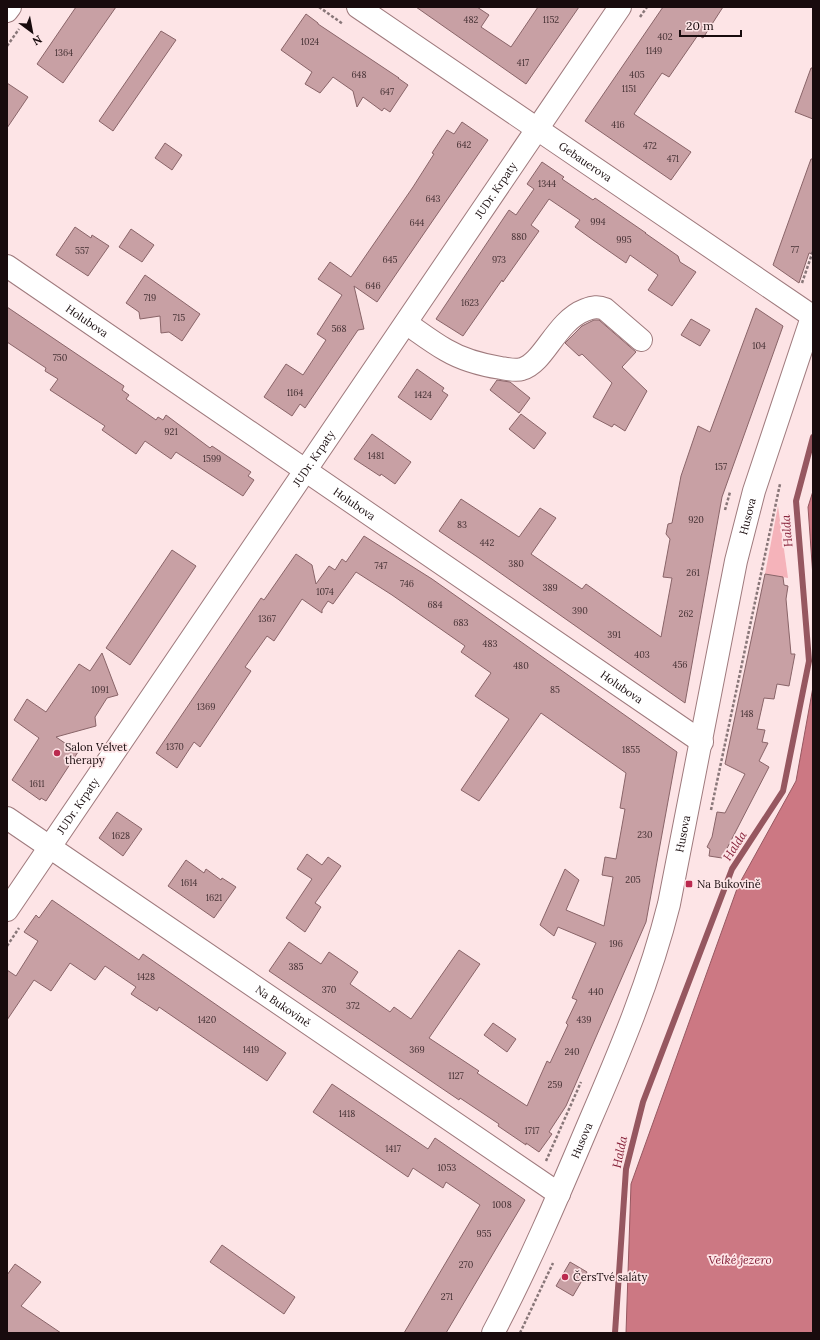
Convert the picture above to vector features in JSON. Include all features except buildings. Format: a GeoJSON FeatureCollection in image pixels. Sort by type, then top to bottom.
{"type":"FeatureCollection","features":[{"type":"Feature","properties":{"kind":"street"},"geometry":{"type":"LineString","coordinates":[[7,11],[10,7]]}},
{"type":"Feature","properties":{"kind":"street","name":"Gebauerova"},"geometry":{"type":"LineString","coordinates":[[358,7],[813,315]]}},
{"type":"Feature","properties":{"kind":"street","name":"JUDr. Krpaty"},"geometry":{"type":"LineString","coordinates":[[7,910],[620,7]]}},
{"type":"Feature","properties":{"kind":"street","name":"Holubova"},"geometry":{"type":"LineString","coordinates":[[7,266],[702,742]]}},
{"type":"Feature","properties":{"kind":"street"},"geometry":{"type":"LineString","coordinates":[[406,323],[446,350],[462,358],[510,370],[522,370],[530,365],[562,325],[572,316],[592,307],[599,306],[606,309],[641,340]]}},
{"type":"Feature","properties":{"kind":"street","name":"Husova"},"geometry":{"type":"LineString","coordinates":[[493,1333],[559,1194],[634,1017],[656,953],[669,904],[744,526],[754,491],[813,315]]}},
{"type":"Feature","properties":{"kind":"street","name":"Na Bukovině"},"geometry":{"type":"LineString","coordinates":[[7,818],[559,1194]]}},
{"type":"Feature","properties":{"kind":"shaded area"},"geometry":{"type":"Polygon","coordinates":[[[778,506],[788,578],[765,574],[778,506]]]}},
{"type":"Feature","properties":{"kind":"water"},"geometry":{"type":"Polygon","coordinates":[[[813,491],[813,577],[808,507],[813,491]]]}},
{"type":"Feature","properties":{"kind":"water","name":"Velké jezero"},"geometry":{"type":"Polygon","coordinates":[[[813,687],[813,1333],[626,1333],[631,1184],[738,886],[796,781],[813,687]]]}},
{"type":"Feature","properties":{"kind":"waterway","name":"Halda"},"geometry":{"type":"LineString","coordinates":[[615,1333],[626,1169],[643,1102],[732,869],[783,791],[809,661],[796,501],[813,437]]}},
{"type":"Feature","properties":{"kind":"place","name":"Salon Velvet therapy"},"geometry":{"type":"Point","coordinates":[57,753]}},
{"type":"Feature","properties":{"kind":"place","name":"Na Bukovině"},"geometry":{"type":"Point","coordinates":[689,884]}},
{"type":"Feature","properties":{"kind":"place","name":"ČersTvé saláty"},"geometry":{"type":"Point","coordinates":[565,1277]}}]}
